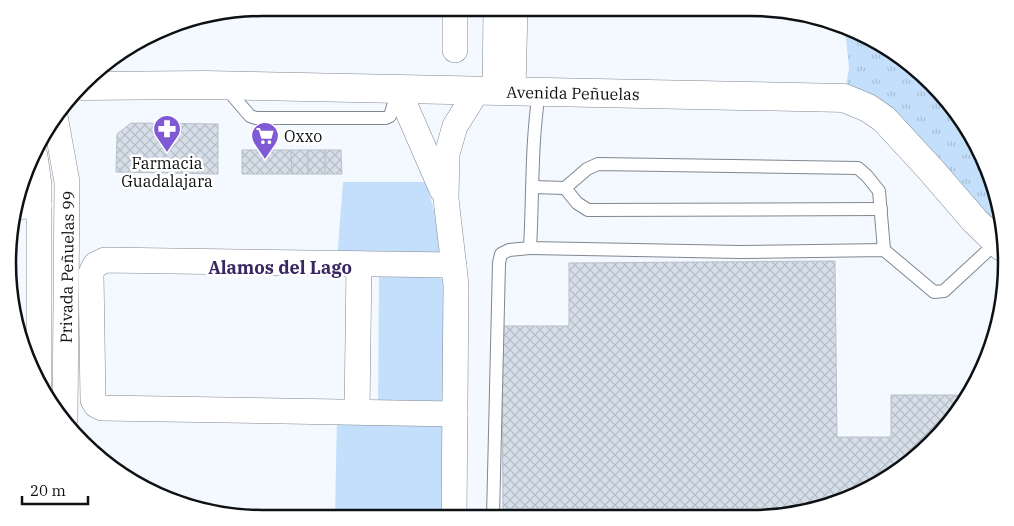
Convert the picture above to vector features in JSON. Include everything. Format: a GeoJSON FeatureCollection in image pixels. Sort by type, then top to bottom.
{"type":"FeatureCollection","features":[{"type":"Feature","properties":{"kind":"street"},"geometry":{"type":"LineString","coordinates":[[455,16],[455,50]]}},
{"type":"Feature","properties":{"kind":"street"},"geometry":{"type":"LineString","coordinates":[[454,510],[456,285],[446,199],[447,154],[455,126],[506,91],[502,16]]}},
{"type":"Feature","properties":{"kind":"street","name":"Avenida Peñuelas"},"geometry":{"type":"LineString","coordinates":[[92,86],[224,86],[844,98],[868,108],[884,119],[997,243]]}},
{"type":"Feature","properties":{"kind":"street"},"geometry":{"type":"LineString","coordinates":[[398,89],[446,199]]}},
{"type":"Feature","properties":{"kind":"street","name":"Privada Peñuelas 99"},"geometry":{"type":"LineString","coordinates":[[57,127],[68,182],[64,409]]}},
{"type":"Feature","properties":{"kind":"street","name":"Privada Peñuelas 99"},"geometry":{"type":"LineString","coordinates":[[32,346],[39,277],[27,206],[39,185],[36,166]]}},
{"type":"Feature","properties":{"kind":"street"},"geometry":{"type":"LineString","coordinates":[[454,265],[105,260],[95,265],[90,273],[93,400],[96,405],[102,408],[455,414]]}},
{"type":"Feature","properties":{"kind":"street"},"geometry":{"type":"LineString","coordinates":[[357,412],[359,264]]}},
{"type":"Feature","properties":{"kind":"street"},"geometry":{"type":"LineString","coordinates":[[39,277],[66,278]]}},
{"type":"Feature","properties":{"kind":"lane"},"geometry":{"type":"LineString","coordinates":[[506,91],[533,126],[530,248]]}},
{"type":"Feature","properties":{"kind":"lane"},"geometry":{"type":"LineString","coordinates":[[533,187],[565,188],[587,169],[598,164],[858,168],[867,176],[878,191],[884,250]]}},
{"type":"Feature","properties":{"kind":"lane"},"geometry":{"type":"LineString","coordinates":[[565,188],[577,203],[588,210],[881,209]]}},
{"type":"Feature","properties":{"kind":"lane"},"geometry":{"type":"LineString","coordinates":[[493,510],[499,263],[502,254],[509,250],[530,248],[741,252],[884,250],[934,292],[944,291],[997,247]]}},
{"type":"Feature","properties":{"kind":"green space"},"geometry":{"type":"Polygon","coordinates":[[[846,35],[874,49],[901,67],[937,100],[965,140],[979,169],[993,215],[997,245],[844,98],[849,68],[846,35]]]}},
{"type":"Feature","properties":{"kind":"green space"},"geometry":{"type":"Polygon","coordinates":[[[343,182],[426,182],[448,260],[337,260],[343,182]]]}},
{"type":"Feature","properties":{"kind":"green space"},"geometry":{"type":"Polygon","coordinates":[[[379,274],[449,279],[450,407],[378,410],[379,274]]]}},
{"type":"Feature","properties":{"kind":"green space"},"geometry":{"type":"Polygon","coordinates":[[[337,413],[454,415],[452,510],[335,510],[337,413]]]}},
{"type":"Feature","properties":{"kind":"building","name":"Farmacia Guadalajara"},"geometry":{"type":"Polygon","coordinates":[[[131,123],[218,124],[218,174],[116,172],[117,134],[131,123]]]}},
{"type":"Feature","properties":{"kind":"building"},"geometry":{"type":"Polygon","coordinates":[[[242,150],[291,150],[292,174],[242,174],[242,150]]]}},
{"type":"Feature","properties":{"kind":"building"},"geometry":{"type":"Polygon","coordinates":[[[291,150],[308,150],[308,174],[292,174],[291,150]]]}},
{"type":"Feature","properties":{"kind":"building"},"geometry":{"type":"Polygon","coordinates":[[[308,150],[325,150],[325,174],[308,174],[308,150]]]}},
{"type":"Feature","properties":{"kind":"building"},"geometry":{"type":"Polygon","coordinates":[[[325,150],[341,150],[342,174],[325,174],[325,150]]]}},
{"type":"Feature","properties":{"kind":"building"},"geometry":{"type":"Polygon","coordinates":[[[835,261],[837,437],[891,437],[891,395],[959,395],[937,426],[901,459],[860,484],[830,497],[815,501],[783,508],[751,510],[503,510],[502,326],[569,326],[569,263],[835,261]]]}},
{"type":"Feature","properties":{"kind":"place","name":"Farmacia Guadalajara"},"geometry":{"type":"Point","coordinates":[167,153]}},
{"type":"Feature","properties":{"kind":"place","name":"Oxxo"},"geometry":{"type":"Point","coordinates":[265,160]}},
{"type":"Feature","properties":{"kind":"district","name":"Alamos del Lago"},"geometry":{"type":"Point","coordinates":[280,268]}}]}
